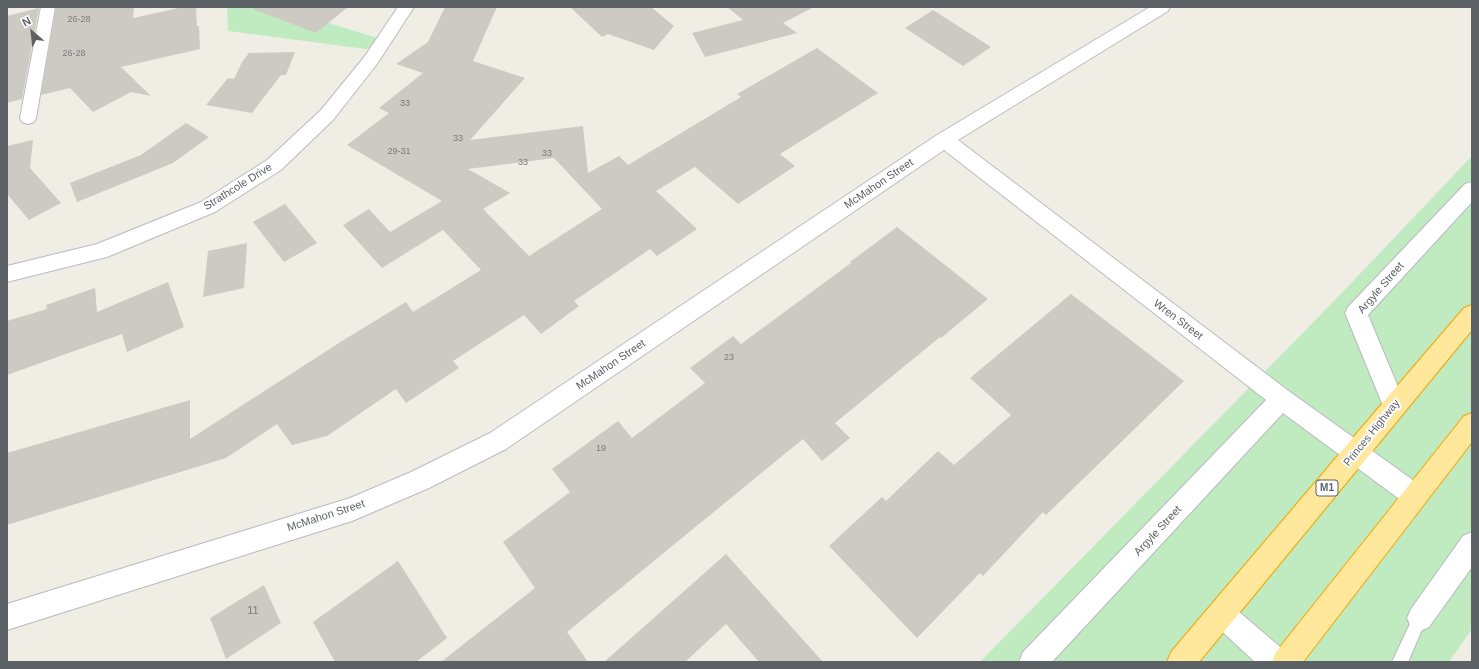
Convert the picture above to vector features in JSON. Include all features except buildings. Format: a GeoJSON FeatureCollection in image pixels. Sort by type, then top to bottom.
{"type":"FeatureCollection","features":[{"type":"Feature","properties":{"kind":"highway","name":"Princes Highway"},"geometry":{"type":"LineString","coordinates":[[1181,662],[1472,314]]}},
{"type":"Feature","properties":{"kind":"highway"},"geometry":{"type":"LineString","coordinates":[[1286,662],[1472,424]]}},
{"type":"Feature","properties":{"kind":"street"},"geometry":{"type":"LineString","coordinates":[[28,118],[48,7]]}},
{"type":"Feature","properties":{"kind":"street","name":"Strathcole Drive"},"geometry":{"type":"LineString","coordinates":[[7,274],[100,251],[208,207],[274,165],[326,115],[370,60],[406,7]]}},
{"type":"Feature","properties":{"kind":"street","name":"McMahon Street"},"geometry":{"type":"LineString","coordinates":[[7,617],[352,509],[420,480],[498,441],[944,140],[1162,7]]}},
{"type":"Feature","properties":{"kind":"street","name":"Wren Street"},"geometry":{"type":"LineString","coordinates":[[944,140],[1282,399],[1415,496]]}},
{"type":"Feature","properties":{"kind":"street","name":"Argyle Street"},"geometry":{"type":"LineString","coordinates":[[1394,406],[1356,313],[1472,189]]}},
{"type":"Feature","properties":{"kind":"street","name":"Argyle Street"},"geometry":{"type":"LineString","coordinates":[[1033,662],[1282,399]]}},
{"type":"Feature","properties":{"kind":"street"},"geometry":{"type":"LineString","coordinates":[[1420,618],[1472,544]]}},
{"type":"Feature","properties":{"kind":"street"},"geometry":{"type":"LineString","coordinates":[[1222,614],[1276,662]]}},
{"type":"Feature","properties":{"kind":"lane"},"geometry":{"type":"LineString","coordinates":[[1400,662],[1420,618]]}},
{"type":"Feature","properties":{"kind":"green space"},"geometry":{"type":"Polygon","coordinates":[[[227,7],[277,7],[381,39],[374,50],[228,31],[227,7]]]}},
{"type":"Feature","properties":{"kind":"green space"},"geometry":{"type":"Polygon","coordinates":[[[1472,156],[1472,629],[1449,662],[980,662],[1336,299],[1472,156]]]}}]}
